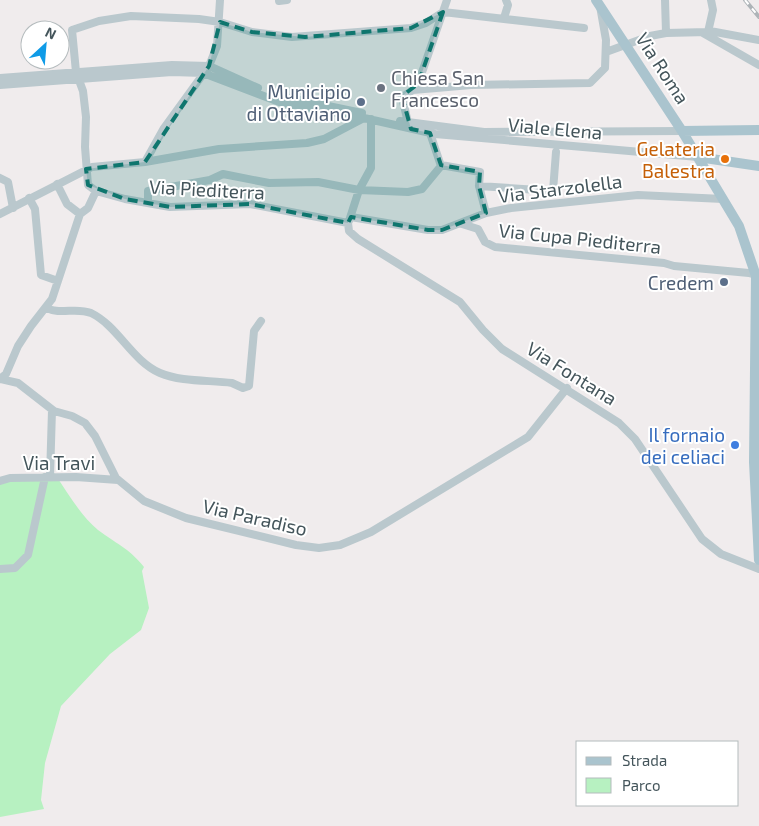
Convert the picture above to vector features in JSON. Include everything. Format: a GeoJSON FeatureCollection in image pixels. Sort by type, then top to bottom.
{"type":"FeatureCollection","features":[{"type":"Feature","properties":{"kind":"main road","name":"Via Roma"},"geometry":{"type":"LineString","coordinates":[[598,3],[682,131],[739,226],[758,276],[756,528],[759,560]]}},
{"type":"Feature","properties":{"kind":"main road"},"geometry":{"type":"LineString","coordinates":[[682,131],[759,130]]}},
{"type":"Feature","properties":{"kind":"main road"},"geometry":{"type":"LineString","coordinates":[[698,157],[759,166]]}},
{"type":"Feature","properties":{"kind":"street"},"geometry":{"type":"LineString","coordinates":[[145,162],[164,128],[209,66],[217,46],[220,0]]}},
{"type":"Feature","properties":{"kind":"street"},"geometry":{"type":"LineString","coordinates":[[279,0],[287,0]]}},
{"type":"Feature","properties":{"kind":"street"},"geometry":{"type":"LineString","coordinates":[[409,126],[402,97],[413,90],[418,84],[447,0]]}},
{"type":"Feature","properties":{"kind":"street"},"geometry":{"type":"LineString","coordinates":[[504,18],[508,5],[506,0]]}},
{"type":"Feature","properties":{"kind":"street"},"geometry":{"type":"LineString","coordinates":[[665,0],[666,33]]}},
{"type":"Feature","properties":{"kind":"street"},"geometry":{"type":"LineString","coordinates":[[706,32],[713,10],[711,0]]}},
{"type":"Feature","properties":{"kind":"street"},"geometry":{"type":"LineString","coordinates":[[413,90],[480,85],[590,83],[606,68],[606,52],[598,3]]}},
{"type":"Feature","properties":{"kind":"street"},"geometry":{"type":"LineString","coordinates":[[0,379],[6,374],[18,346],[31,326],[52,299],[80,214],[88,208],[96,191],[88,185],[86,169],[86,117],[80,80],[76,72],[72,30],[108,19],[131,16],[199,19],[220,22],[252,32],[305,37],[411,28],[426,23],[443,12],[486,19],[504,18],[584,28]]}},
{"type":"Feature","properties":{"kind":"street"},"geometry":{"type":"LineString","coordinates":[[706,32],[759,65]]}},
{"type":"Feature","properties":{"kind":"street"},"geometry":{"type":"LineString","coordinates":[[606,52],[626,44],[666,33],[706,32],[759,40]]}},
{"type":"Feature","properties":{"kind":"street"},"geometry":{"type":"LineString","coordinates":[[0,78],[172,65],[209,66],[283,98],[349,109],[409,126]]}},
{"type":"Feature","properties":{"kind":"street"},"geometry":{"type":"LineString","coordinates":[[0,85],[172,72],[203,73],[282,103],[409,126]]}},
{"type":"Feature","properties":{"kind":"street"},"geometry":{"type":"LineString","coordinates":[[0,214],[86,169],[145,162],[220,149],[307,143],[324,139],[368,119]]}},
{"type":"Feature","properties":{"kind":"street"},"geometry":{"type":"LineString","coordinates":[[368,119],[371,168],[359,190],[349,220],[428,230],[442,230],[462,224]]}},
{"type":"Feature","properties":{"kind":"street","name":"Viale Elena"},"geometry":{"type":"LineString","coordinates":[[409,126],[484,132],[682,131]]}},
{"type":"Feature","properties":{"kind":"street","name":"Viale Elena"},"geometry":{"type":"LineString","coordinates":[[409,126],[430,133],[698,157]]}},
{"type":"Feature","properties":{"kind":"street"},"geometry":{"type":"LineString","coordinates":[[430,133],[441,164]]}},
{"type":"Feature","properties":{"kind":"street"},"geometry":{"type":"LineString","coordinates":[[552,204],[556,152]]}},
{"type":"Feature","properties":{"kind":"street"},"geometry":{"type":"LineString","coordinates":[[148,203],[148,191],[210,180],[223,174],[269,183],[318,182],[359,190],[408,192],[422,189],[441,164]]}},
{"type":"Feature","properties":{"kind":"street"},"geometry":{"type":"LineString","coordinates":[[441,164],[480,172],[479,186],[486,213]]}},
{"type":"Feature","properties":{"kind":"street"},"geometry":{"type":"LineString","coordinates":[[0,178],[8,182],[13,208]]}},
{"type":"Feature","properties":{"kind":"street"},"geometry":{"type":"LineString","coordinates":[[57,184],[67,204],[80,214]]}},
{"type":"Feature","properties":{"kind":"street"},"geometry":{"type":"LineString","coordinates":[[479,186],[553,191]]}},
{"type":"Feature","properties":{"kind":"street","name":"Via Piediterra"},"geometry":{"type":"LineString","coordinates":[[96,191],[148,203],[191,207],[250,204],[349,220]]}},
{"type":"Feature","properties":{"kind":"street","name":"Via Starzolella"},"geometry":{"type":"LineString","coordinates":[[462,224],[486,213],[511,208],[638,195],[723,199]]}},
{"type":"Feature","properties":{"kind":"street"},"geometry":{"type":"LineString","coordinates":[[29,198],[35,209],[41,275],[58,281]]}},
{"type":"Feature","properties":{"kind":"street","name":"Via Fontana"},"geometry":{"type":"LineString","coordinates":[[349,220],[349,231],[358,239],[460,302],[483,330],[502,349],[567,388],[619,423],[635,439],[702,539],[721,554],[759,570]]}},
{"type":"Feature","properties":{"kind":"street","name":"Via Cupa Piediterra"},"geometry":{"type":"LineString","coordinates":[[462,224],[478,229],[485,242],[495,248],[664,263],[674,266],[749,273],[758,276]]}},
{"type":"Feature","properties":{"kind":"street"},"geometry":{"type":"LineString","coordinates":[[46,308],[60,312],[82,311],[91,314],[111,329],[143,360],[160,373],[232,383],[243,388],[248,386],[254,331],[261,321]]}},
{"type":"Feature","properties":{"kind":"street","name":"Via Paradiso"},"geometry":{"type":"LineString","coordinates":[[0,379],[18,382],[52,410],[85,423],[118,480],[144,501],[186,518],[296,545],[319,548],[340,545],[371,532],[528,437],[567,388]]}},
{"type":"Feature","properties":{"kind":"street"},"geometry":{"type":"LineString","coordinates":[[0,569],[15,568],[28,555],[48,477],[52,410]]}},
{"type":"Feature","properties":{"kind":"street","name":"Via Travi"},"geometry":{"type":"LineString","coordinates":[[0,481],[48,477],[118,480]]}},
{"type":"Feature","properties":{"kind":"highlighted area"},"geometry":{"type":"Polygon","coordinates":[[[443,12],[418,84],[402,96],[411,129],[430,133],[441,165],[480,172],[479,186],[486,213],[442,230],[428,230],[351,217],[348,223],[250,204],[170,207],[125,199],[88,185],[86,169],[145,162],[209,66],[220,22],[252,32],[305,37],[411,28],[443,12]]]}},
{"type":"Feature","properties":{"kind":"green space"},"geometry":{"type":"Polygon","coordinates":[[[54,473],[86,518],[98,530],[127,550],[144,567],[142,571],[149,608],[141,630],[110,654],[61,706],[45,763],[41,800],[44,809],[0,817],[0,477],[54,473]]]}},
{"type":"Feature","properties":{"kind":"railway"},"geometry":{"type":"LineString","coordinates":[[745,0],[759,17]]}},
{"type":"Feature","properties":{"kind":"place","name":"Chiesa San Francesco"},"geometry":{"type":"Point","coordinates":[381,88]}},
{"type":"Feature","properties":{"kind":"place","name":"Municipio di Ottaviano"},"geometry":{"type":"Point","coordinates":[361,102]}},
{"type":"Feature","properties":{"kind":"place","name":"Gelateria Balestra"},"geometry":{"type":"Point","coordinates":[725,159]}},
{"type":"Feature","properties":{"kind":"place","name":"Credem"},"geometry":{"type":"Point","coordinates":[724,282]}},
{"type":"Feature","properties":{"kind":"place","name":"Il fornaio dei celiaci"},"geometry":{"type":"Point","coordinates":[735,445]}}]}
